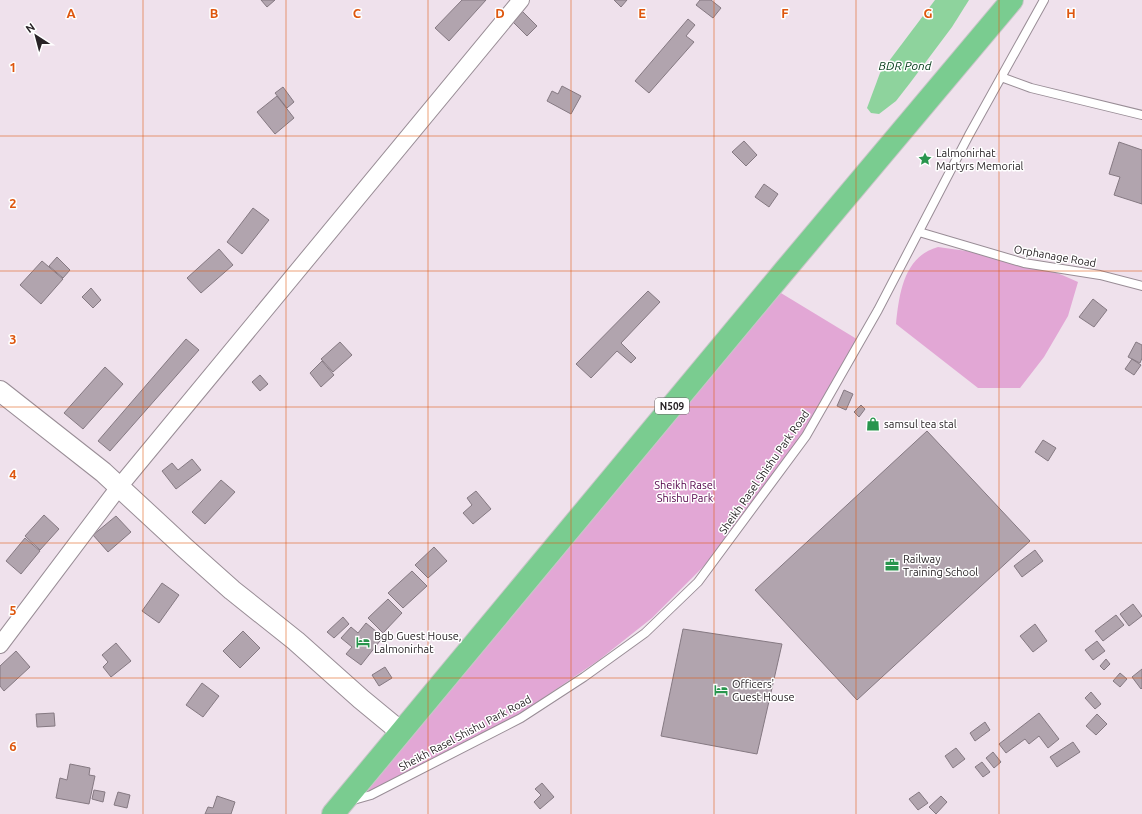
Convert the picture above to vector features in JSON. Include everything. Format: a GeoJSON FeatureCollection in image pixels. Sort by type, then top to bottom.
{"type":"FeatureCollection","features":[{"type":"Feature","properties":{"kind":"highway","name":"N509"},"geometry":{"type":"LineString","coordinates":[[337,809],[1012,0]]}},
{"type":"Feature","properties":{"kind":"street"},"geometry":{"type":"LineString","coordinates":[[0,644],[119,487],[521,0]]}},
{"type":"Feature","properties":{"kind":"street"},"geometry":{"type":"LineString","coordinates":[[0,391],[52,433],[84,456],[226,585],[296,640],[401,732]]}},
{"type":"Feature","properties":{"kind":"lane","name":"Sheikh Rasel Shishu Park Road"},"geometry":{"type":"LineString","coordinates":[[337,809],[371,796],[521,718],[584,677],[645,633],[698,582],[806,436],[878,310],[969,135],[1044,0]]}},
{"type":"Feature","properties":{"kind":"lane"},"geometry":{"type":"LineString","coordinates":[[1001,77],[1031,88],[1142,115]]}},
{"type":"Feature","properties":{"kind":"lane","name":"Orphanage Road"},"geometry":{"type":"LineString","coordinates":[[919,232],[1024,263],[1100,276],[1142,286]]}},
{"type":"Feature","properties":{"kind":"green space"},"geometry":{"type":"Polygon","coordinates":[[[938,247],[991,255],[1027,263],[1078,282],[1068,316],[1044,357],[1020,388],[978,388],[896,324],[902,289],[905,278],[911,267],[927,252],[938,247]]]}},
{"type":"Feature","properties":{"kind":"green space","name":"Sheikh Rasel Shishu Park"},"geometry":{"type":"Polygon","coordinates":[[[771,287],[860,341],[834,388],[740,526],[702,568],[652,618],[599,660],[524,711],[463,748],[413,774],[342,803],[771,287]]]}},
{"type":"Feature","properties":{"kind":"water","name":"BDR Pond"},"geometry":{"type":"Polygon","coordinates":[[[935,0],[969,0],[952,27],[896,101],[879,114],[871,113],[867,108],[880,73],[935,0]]]}},
{"type":"Feature","properties":{"kind":"building"},"geometry":{"type":"Polygon","coordinates":[[[261,0],[275,0],[267,7],[261,0]]]}},
{"type":"Feature","properties":{"kind":"building"},"geometry":{"type":"Polygon","coordinates":[[[462,0],[486,0],[449,41],[435,28],[462,0]]]}},
{"type":"Feature","properties":{"kind":"building"},"geometry":{"type":"Polygon","coordinates":[[[614,0],[627,0],[621,7],[614,0]]]}},
{"type":"Feature","properties":{"kind":"building"},"geometry":{"type":"Polygon","coordinates":[[[700,0],[711,0],[721,8],[713,18],[696,5],[700,0]]]}},
{"type":"Feature","properties":{"kind":"building"},"geometry":{"type":"Polygon","coordinates":[[[521,10],[537,26],[527,36],[511,20],[521,10]]]}},
{"type":"Feature","properties":{"kind":"building"},"geometry":{"type":"Polygon","coordinates":[[[688,19],[695,25],[686,36],[694,42],[649,93],[635,81],[688,19]]]}},
{"type":"Feature","properties":{"kind":"building"},"geometry":{"type":"Polygon","coordinates":[[[562,86],[581,96],[571,114],[547,101],[552,91],[558,94],[562,86]]]}},
{"type":"Feature","properties":{"kind":"building"},"geometry":{"type":"Polygon","coordinates":[[[283,87],[294,102],[287,108],[275,93],[283,87]]]}},
{"type":"Feature","properties":{"kind":"building"},"geometry":{"type":"Polygon","coordinates":[[[277,96],[294,118],[275,134],[257,112],[277,96]]]}},
{"type":"Feature","properties":{"kind":"building"},"geometry":{"type":"Polygon","coordinates":[[[744,141],[757,155],[746,166],[732,152],[744,141]]]}},
{"type":"Feature","properties":{"kind":"building"},"geometry":{"type":"Polygon","coordinates":[[[1119,142],[1142,150],[1142,204],[1114,195],[1120,177],[1109,174],[1119,142]]]}},
{"type":"Feature","properties":{"kind":"building"},"geometry":{"type":"Polygon","coordinates":[[[764,184],[778,194],[769,207],[755,197],[764,184]]]}},
{"type":"Feature","properties":{"kind":"building"},"geometry":{"type":"Polygon","coordinates":[[[253,208],[269,220],[242,254],[227,242],[253,208]]]}},
{"type":"Feature","properties":{"kind":"building"},"geometry":{"type":"Polygon","coordinates":[[[219,249],[233,265],[201,293],[187,278],[219,249]]]}},
{"type":"Feature","properties":{"kind":"building"},"geometry":{"type":"Polygon","coordinates":[[[57,257],[70,270],[63,278],[49,266],[57,257]]]}},
{"type":"Feature","properties":{"kind":"building"},"geometry":{"type":"Polygon","coordinates":[[[42,261],[63,279],[41,304],[20,285],[42,261]]]}},
{"type":"Feature","properties":{"kind":"building"},"geometry":{"type":"Polygon","coordinates":[[[91,288],[101,300],[93,308],[82,297],[91,288]]]}},
{"type":"Feature","properties":{"kind":"building"},"geometry":{"type":"Polygon","coordinates":[[[648,291],[660,302],[621,343],[636,358],[631,363],[617,351],[591,378],[576,364],[648,291]]]}},
{"type":"Feature","properties":{"kind":"building"},"geometry":{"type":"Polygon","coordinates":[[[1093,299],[1107,310],[1094,327],[1079,317],[1093,299]]]}},
{"type":"Feature","properties":{"kind":"building"},"geometry":{"type":"Polygon","coordinates":[[[186,339],[199,350],[110,451],[98,441],[186,339]]]}},
{"type":"Feature","properties":{"kind":"building"},"geometry":{"type":"Polygon","coordinates":[[[340,342],[352,355],[333,372],[321,359],[340,342]]]}},
{"type":"Feature","properties":{"kind":"building"},"geometry":{"type":"Polygon","coordinates":[[[1136,342],[1142,345],[1142,358],[1140,363],[1128,357],[1136,342]]]}},
{"type":"Feature","properties":{"kind":"building"},"geometry":{"type":"Polygon","coordinates":[[[1132,359],[1141,365],[1134,375],[1125,369],[1132,359]]]}},
{"type":"Feature","properties":{"kind":"building"},"geometry":{"type":"Polygon","coordinates":[[[322,361],[334,375],[321,387],[310,373],[322,361]]]}},
{"type":"Feature","properties":{"kind":"building"},"geometry":{"type":"Polygon","coordinates":[[[105,367],[123,384],[83,429],[64,413],[105,367]]]}},
{"type":"Feature","properties":{"kind":"building"},"geometry":{"type":"Polygon","coordinates":[[[260,375],[268,384],[260,391],[252,382],[260,375]]]}},
{"type":"Feature","properties":{"kind":"building"},"geometry":{"type":"Polygon","coordinates":[[[844,390],[853,394],[846,410],[837,406],[844,390]]]}},
{"type":"Feature","properties":{"kind":"building"},"geometry":{"type":"Polygon","coordinates":[[[861,405],[865,409],[859,417],[854,412],[861,405]]]}},
{"type":"Feature","properties":{"kind":"building","name":"Railway Training School"},"geometry":{"type":"Polygon","coordinates":[[[927,431],[1030,541],[857,700],[755,590],[927,431]]]}},
{"type":"Feature","properties":{"kind":"building"},"geometry":{"type":"Polygon","coordinates":[[[1043,440],[1056,448],[1048,461],[1035,452],[1043,440]]]}},
{"type":"Feature","properties":{"kind":"building"},"geometry":{"type":"Polygon","coordinates":[[[192,459],[201,470],[176,489],[162,471],[172,463],[178,470],[192,459]]]}},
{"type":"Feature","properties":{"kind":"building"},"geometry":{"type":"Polygon","coordinates":[[[221,480],[235,492],[205,524],[192,512],[221,480]]]}},
{"type":"Feature","properties":{"kind":"building"},"geometry":{"type":"Polygon","coordinates":[[[476,491],[491,509],[473,524],[463,513],[472,505],[467,498],[476,491]]]}},
{"type":"Feature","properties":{"kind":"building"},"geometry":{"type":"Polygon","coordinates":[[[44,515],[59,529],[40,550],[25,536],[44,515]]]}},
{"type":"Feature","properties":{"kind":"building"},"geometry":{"type":"Polygon","coordinates":[[[116,516],[131,532],[108,552],[93,535],[116,516]]]}},
{"type":"Feature","properties":{"kind":"building"},"geometry":{"type":"Polygon","coordinates":[[[25,538],[40,551],[21,574],[6,561],[25,538]]]}},
{"type":"Feature","properties":{"kind":"building"},"geometry":{"type":"Polygon","coordinates":[[[434,547],[447,561],[428,578],[415,565],[434,547]]]}},
{"type":"Feature","properties":{"kind":"building"},"geometry":{"type":"Polygon","coordinates":[[[1035,550],[1043,561],[1022,577],[1014,566],[1035,550]]]}},
{"type":"Feature","properties":{"kind":"building"},"geometry":{"type":"Polygon","coordinates":[[[412,571],[427,586],[403,608],[388,593],[412,571]]]}},
{"type":"Feature","properties":{"kind":"building"},"geometry":{"type":"Polygon","coordinates":[[[162,583],[179,595],[159,623],[142,611],[162,583]]]}},
{"type":"Feature","properties":{"kind":"building"},"geometry":{"type":"Polygon","coordinates":[[[388,599],[402,613],[383,633],[368,618],[388,599]]]}},
{"type":"Feature","properties":{"kind":"building"},"geometry":{"type":"Polygon","coordinates":[[[1133,604],[1142,616],[1129,626],[1120,614],[1133,604]]]}},
{"type":"Feature","properties":{"kind":"building"},"geometry":{"type":"Polygon","coordinates":[[[1116,615],[1124,625],[1103,641],[1095,631],[1116,615]]]}},
{"type":"Feature","properties":{"kind":"building"},"geometry":{"type":"Polygon","coordinates":[[[343,617],[349,624],[334,638],[327,632],[343,617]]]}},
{"type":"Feature","properties":{"kind":"building","name":"Bgb Guest House, Lalmonirhat"},"geometry":{"type":"Polygon","coordinates":[[[366,623],[383,637],[361,665],[346,654],[352,647],[341,638],[351,627],[358,633],[366,623]]]}},
{"type":"Feature","properties":{"kind":"building"},"geometry":{"type":"Polygon","coordinates":[[[1035,624],[1047,641],[1033,652],[1020,636],[1035,624]]]}},
{"type":"Feature","properties":{"kind":"building","name":"Officers' Guest House"},"geometry":{"type":"Polygon","coordinates":[[[683,629],[782,644],[757,754],[661,736],[683,629]]]}},
{"type":"Feature","properties":{"kind":"building"},"geometry":{"type":"Polygon","coordinates":[[[243,631],[260,648],[240,668],[223,651],[243,631]]]}},
{"type":"Feature","properties":{"kind":"building"},"geometry":{"type":"Polygon","coordinates":[[[1097,641],[1105,651],[1093,660],[1085,650],[1097,641]]]}},
{"type":"Feature","properties":{"kind":"building"},"geometry":{"type":"Polygon","coordinates":[[[116,643],[131,661],[111,677],[103,667],[108,662],[102,655],[116,643]]]}},
{"type":"Feature","properties":{"kind":"building"},"geometry":{"type":"Polygon","coordinates":[[[16,651],[30,667],[4,691],[0,686],[0,666],[16,651]]]}},
{"type":"Feature","properties":{"kind":"building"},"geometry":{"type":"Polygon","coordinates":[[[1106,659],[1110,664],[1104,670],[1100,666],[1106,659]]]}},
{"type":"Feature","properties":{"kind":"building"},"geometry":{"type":"Polygon","coordinates":[[[385,667],[392,678],[379,686],[372,675],[385,667]]]}},
{"type":"Feature","properties":{"kind":"building"},"geometry":{"type":"Polygon","coordinates":[[[1142,669],[1142,688],[1141,689],[1132,677],[1142,669]]]}},
{"type":"Feature","properties":{"kind":"building"},"geometry":{"type":"Polygon","coordinates":[[[1120,673],[1127,679],[1120,687],[1113,681],[1120,673]]]}},
{"type":"Feature","properties":{"kind":"building"},"geometry":{"type":"Polygon","coordinates":[[[202,683],[219,696],[203,717],[186,705],[202,683]]]}},
{"type":"Feature","properties":{"kind":"building"},"geometry":{"type":"Polygon","coordinates":[[[1091,692],[1101,704],[1095,709],[1085,698],[1091,692]]]}},
{"type":"Feature","properties":{"kind":"building"},"geometry":{"type":"Polygon","coordinates":[[[54,713],[55,726],[37,727],[36,714],[54,713]]]}},
{"type":"Feature","properties":{"kind":"building"},"geometry":{"type":"Polygon","coordinates":[[[1039,713],[1059,739],[1048,748],[1039,736],[1029,744],[1025,739],[1006,753],[999,744],[1039,713]]]}},
{"type":"Feature","properties":{"kind":"building"},"geometry":{"type":"Polygon","coordinates":[[[1097,714],[1107,724],[1096,735],[1086,726],[1097,714]]]}},
{"type":"Feature","properties":{"kind":"building"},"geometry":{"type":"Polygon","coordinates":[[[985,722],[990,730],[975,741],[970,733],[985,722]]]}},
{"type":"Feature","properties":{"kind":"building"},"geometry":{"type":"Polygon","coordinates":[[[1073,742],[1080,752],[1057,767],[1050,757],[1073,742]]]}},
{"type":"Feature","properties":{"kind":"building"},"geometry":{"type":"Polygon","coordinates":[[[956,748],[965,759],[953,768],[945,756],[956,748]]]}},
{"type":"Feature","properties":{"kind":"building"},"geometry":{"type":"Polygon","coordinates":[[[993,752],[1001,762],[994,768],[986,758],[993,752]]]}},
{"type":"Feature","properties":{"kind":"building"},"geometry":{"type":"Polygon","coordinates":[[[982,762],[990,772],[983,777],[975,767],[982,762]]]}},
{"type":"Feature","properties":{"kind":"building"},"geometry":{"type":"Polygon","coordinates":[[[70,764],[90,768],[89,775],[95,776],[89,804],[56,798],[60,778],[67,780],[70,764]]]}},
{"type":"Feature","properties":{"kind":"building"},"geometry":{"type":"Polygon","coordinates":[[[542,783],[554,797],[540,809],[534,802],[541,795],[535,789],[542,783]]]}},
{"type":"Feature","properties":{"kind":"building"},"geometry":{"type":"Polygon","coordinates":[[[94,790],[105,792],[103,802],[92,799],[94,790]]]}},
{"type":"Feature","properties":{"kind":"building"},"geometry":{"type":"Polygon","coordinates":[[[118,792],[130,795],[127,808],[114,805],[118,792]]]}},
{"type":"Feature","properties":{"kind":"building"},"geometry":{"type":"Polygon","coordinates":[[[919,792],[928,803],[918,810],[909,799],[919,792]]]}},
{"type":"Feature","properties":{"kind":"building"},"geometry":{"type":"Polygon","coordinates":[[[217,796],[235,802],[231,814],[205,814],[208,807],[213,808],[217,796]]]}},
{"type":"Feature","properties":{"kind":"building"},"geometry":{"type":"Polygon","coordinates":[[[941,796],[947,802],[936,814],[929,807],[941,796]]]}},
{"type":"Feature","properties":{"kind":"place","name":"Lalmonirhat Martyrs Memorial"},"geometry":{"type":"Point","coordinates":[925,159]}},
{"type":"Feature","properties":{"kind":"place","name":"samsul tea stal"},"geometry":{"type":"Point","coordinates":[873,424]}},
{"type":"Feature","properties":{"kind":"place","name":"Railway Training School"},"geometry":{"type":"Point","coordinates":[892,565]}},
{"type":"Feature","properties":{"kind":"place","name":"Bgb Guest House, Lalmonirhat"},"geometry":{"type":"Point","coordinates":[363,642]}},
{"type":"Feature","properties":{"kind":"place","name":"Officers' Guest House"},"geometry":{"type":"Point","coordinates":[721,690]}}]}
